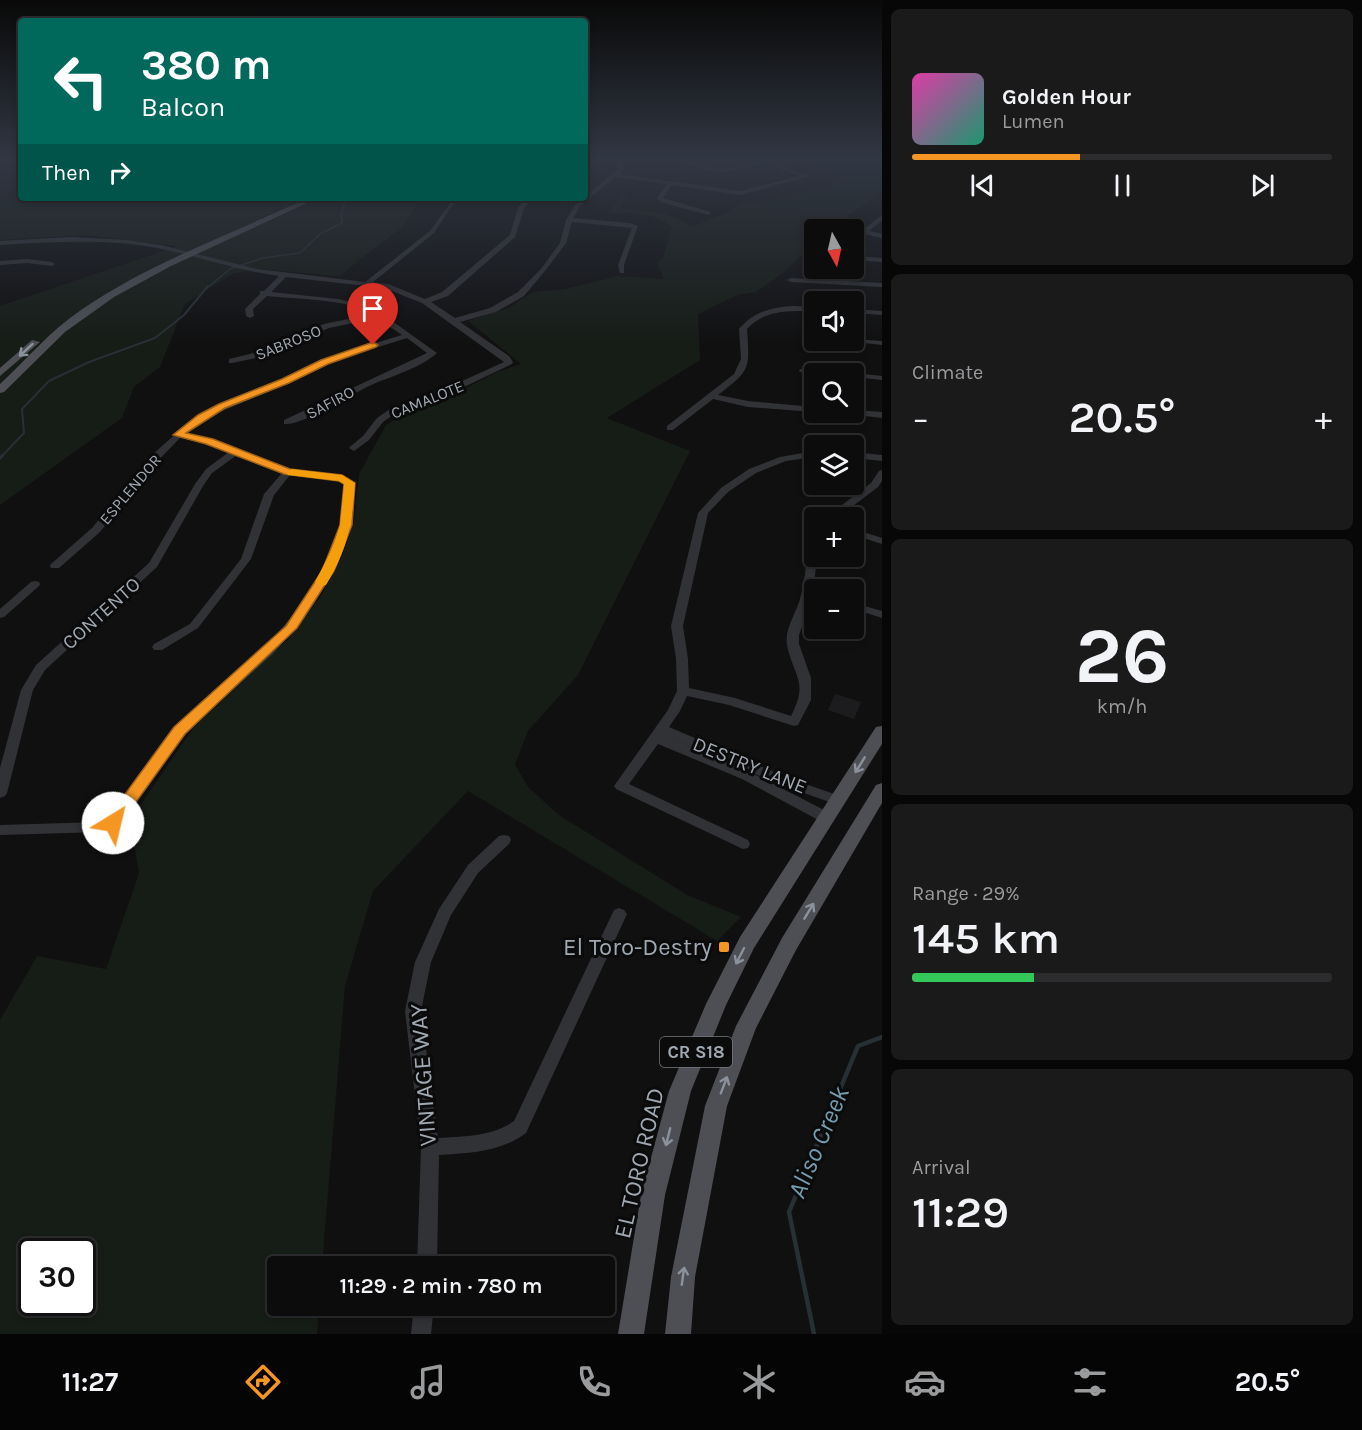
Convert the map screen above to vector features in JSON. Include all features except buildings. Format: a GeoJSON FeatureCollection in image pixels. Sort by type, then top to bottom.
{"type":"FeatureCollection","features":[{"type":"Feature","properties":{"kind":"main road"},"geometry":{"type":"LineString","coordinates":[[0,390],[61,329],[83,313],[144,275],[257,219]]}},
{"type":"Feature","properties":{"kind":"main road"},"geometry":{"type":"LineString","coordinates":[[0,373],[56,323],[123,279],[264,219]]}},
{"type":"Feature","properties":{"kind":"main road","name":"EL TORO ROAD"},"geometry":{"type":"LineString","coordinates":[[631,1334],[653,1195],[680,1091],[716,1004],[747,943],[882,731]]}},
{"type":"Feature","properties":{"kind":"main road"},"geometry":{"type":"LineString","coordinates":[[678,1334],[683,1277],[720,1096],[746,1026],[789,944],[882,789]]}},
{"type":"Feature","properties":{"kind":"street"},"geometry":{"type":"LineString","coordinates":[[368,283],[432,232],[440,219]]}},
{"type":"Feature","properties":{"kind":"street"},"geometry":{"type":"LineString","coordinates":[[425,301],[445,294],[513,236],[518,219]]}},
{"type":"Feature","properties":{"kind":"street"},"geometry":{"type":"LineString","coordinates":[[864,231],[879,219]]}},
{"type":"Feature","properties":{"kind":"street"},"geometry":{"type":"LineString","coordinates":[[0,243],[52,239],[99,239],[148,245],[242,268],[368,283],[399,290],[425,301],[454,321],[493,310],[520,294],[560,248],[569,220],[636,227],[621,265],[622,272]]}},
{"type":"Feature","properties":{"kind":"street"},"geometry":{"type":"LineString","coordinates":[[864,232],[882,236]]}},
{"type":"Feature","properties":{"kind":"street"},"geometry":{"type":"LineString","coordinates":[[864,259],[882,260]]}},
{"type":"Feature","properties":{"kind":"street"},"geometry":{"type":"LineString","coordinates":[[0,263],[27,261],[52,264]]}},
{"type":"Feature","properties":{"kind":"street"},"geometry":{"type":"LineString","coordinates":[[250,316],[249,309],[285,274]]}},
{"type":"Feature","properties":{"kind":"street"},"geometry":{"type":"LineString","coordinates":[[791,280],[882,285]]}},
{"type":"Feature","properties":{"kind":"street","name":"SAFIRO"},"geometry":{"type":"LineString","coordinates":[[263,293],[349,302],[368,308],[433,353],[416,363],[360,387],[310,414],[287,422]]}},
{"type":"Feature","properties":{"kind":"street"},"geometry":{"type":"LineString","coordinates":[[669,428],[738,375],[745,359],[742,334],[747,323],[753,318],[775,311],[804,310]]}},
{"type":"Feature","properties":{"kind":"street"},"geometry":{"type":"LineString","coordinates":[[864,312],[882,313]]}},
{"type":"Feature","properties":{"kind":"street","name":"SABROSO"},"geometry":{"type":"LineString","coordinates":[[232,361],[253,356],[327,326],[379,315]]}},
{"type":"Feature","properties":{"kind":"street","name":"CAMALOTE"},"geometry":{"type":"LineString","coordinates":[[354,448],[366,438],[380,420],[396,409],[464,384],[509,362],[454,321]]}},
{"type":"Feature","properties":{"kind":"street","name":"ESPLENDOR"},"geometry":{"type":"LineString","coordinates":[[55,566],[94,532],[142,470],[178,435],[201,417],[356,349],[407,336]]}},
{"type":"Feature","properties":{"kind":"street"},"geometry":{"type":"LineString","coordinates":[[864,342],[882,343]]}},
{"type":"Feature","properties":{"kind":"street"},"geometry":{"type":"LineString","coordinates":[[864,376],[882,378]]}},
{"type":"Feature","properties":{"kind":"street"},"geometry":{"type":"LineString","coordinates":[[711,396],[748,404],[804,409]]}},
{"type":"Feature","properties":{"kind":"street"},"geometry":{"type":"LineString","coordinates":[[864,413],[882,415]]}},
{"type":"Feature","properties":{"kind":"street"},"geometry":{"type":"LineString","coordinates":[[0,830],[102,827],[113,823],[180,730],[290,628],[328,571],[346,525],[349,483],[342,478],[288,472],[209,441],[178,435]]}},
{"type":"Feature","properties":{"kind":"street","name":"CONTENTO"},"geometry":{"type":"LineString","coordinates":[[0,793],[27,690],[40,668],[153,565],[209,471],[237,451]]}},
{"type":"Feature","properties":{"kind":"street"},"geometry":{"type":"LineString","coordinates":[[742,843],[621,786],[674,711],[683,691],[682,659],[677,626],[703,513],[712,500],[726,489],[774,460],[804,455]]}},
{"type":"Feature","properties":{"kind":"street"},"geometry":{"type":"LineString","coordinates":[[846,507],[878,486],[882,472],[881,457],[864,456]]}},
{"type":"Feature","properties":{"kind":"street"},"geometry":{"type":"LineString","coordinates":[[158,647],[194,626],[246,559],[269,494],[288,472]]}},
{"type":"Feature","properties":{"kind":"street"},"geometry":{"type":"LineString","coordinates":[[864,536],[882,542]]}},
{"type":"Feature","properties":{"kind":"street"},"geometry":{"type":"LineString","coordinates":[[0,615],[35,584]]}},
{"type":"Feature","properties":{"kind":"street"},"geometry":{"type":"LineString","coordinates":[[864,609],[882,615]]}},
{"type":"Feature","properties":{"kind":"street"},"geometry":{"type":"LineString","coordinates":[[683,691],[732,701],[794,722],[805,700],[805,678],[793,644],[793,635],[804,611]]}},
{"type":"Feature","properties":{"kind":"street","name":"DESTRY LANE"},"geometry":{"type":"LineString","coordinates":[[659,733],[832,809]]}},
{"type":"Feature","properties":{"kind":"street","name":"DESTRY LANE"},"geometry":{"type":"LineString","coordinates":[[770,781],[832,809]]}},
{"type":"Feature","properties":{"kind":"street","name":"VINTAGE WAY"},"geometry":{"type":"LineString","coordinates":[[427,1256],[430,1147],[413,1011],[423,962],[444,913],[473,868],[504,840]]}},
{"type":"Feature","properties":{"kind":"street"},"geometry":{"type":"LineString","coordinates":[[430,1147],[499,1139],[513,1134],[526,1119],[619,914]]}},
{"type":"Feature","properties":{"kind":"street"},"geometry":{"type":"LineString","coordinates":[[421,1334],[423,1316]]}},
{"type":"Feature","properties":{"kind":"shaded area"},"geometry":{"type":"Polygon","coordinates":[[[0,219],[407,219],[401,228],[339,276],[261,269],[232,274],[185,304],[160,367],[134,387],[122,418],[0,505],[0,306],[178,246],[86,235],[0,240],[0,219]]]}},
{"type":"Feature","properties":{"kind":"shaded area"},"geometry":{"type":"Polygon","coordinates":[[[660,219],[677,219],[692,226],[710,219],[804,219],[804,253],[783,273],[756,292],[738,295],[698,314],[700,360],[607,418],[690,451],[578,675],[528,731],[515,765],[529,788],[559,815],[687,895],[741,917],[717,941],[468,791],[373,891],[345,986],[323,1256],[267,1256],[267,1316],[318,1316],[317,1334],[0,1334],[0,1020],[37,956],[106,969],[139,873],[130,820],[194,727],[287,640],[321,596],[343,554],[354,522],[359,474],[386,425],[419,404],[464,389],[497,372],[521,364],[468,321],[510,307],[533,292],[566,289],[617,276],[664,279],[658,265],[660,259],[663,258],[672,227],[660,219]]]}},
{"type":"Feature","properties":{"kind":"shaded area"},"geometry":{"type":"Polygon","coordinates":[[[835,694],[861,702],[854,719],[828,710],[835,694]]]}},
{"type":"Feature","properties":{"kind":"waterway"},"geometry":{"type":"LineString","coordinates":[[207,288],[230,269],[263,258],[300,253],[320,234],[342,223],[342,219]]}},
{"type":"Feature","properties":{"kind":"waterway"},"geometry":{"type":"LineString","coordinates":[[1,457],[24,433],[22,409],[49,381],[89,362],[155,338],[184,315],[208,286]]}},
{"type":"Feature","properties":{"kind":"waterway","name":"Aliso Creek"},"geometry":{"type":"LineString","coordinates":[[814,1334],[789,1212],[858,1046],[882,1037]]}},
{"type":"Feature","properties":{"kind":"slow traffic"},"geometry":{"type":"LineString","coordinates":[[291,473],[342,478],[349,483],[346,525],[340,545],[321,582]]}},
{"type":"Feature","properties":{"kind":"place","name":"El Toro-Destry"},"geometry":{"type":"Point","coordinates":[724,947]}},
{"type":"Feature","properties":{"kind":"route"},"geometry":{"type":"LineString","coordinates":[[113,823],[180,730],[269,651],[290,628],[328,571],[346,525],[349,483],[342,478],[288,472],[209,441],[178,435],[201,417],[222,406],[356,349],[373,345]]}}]}
